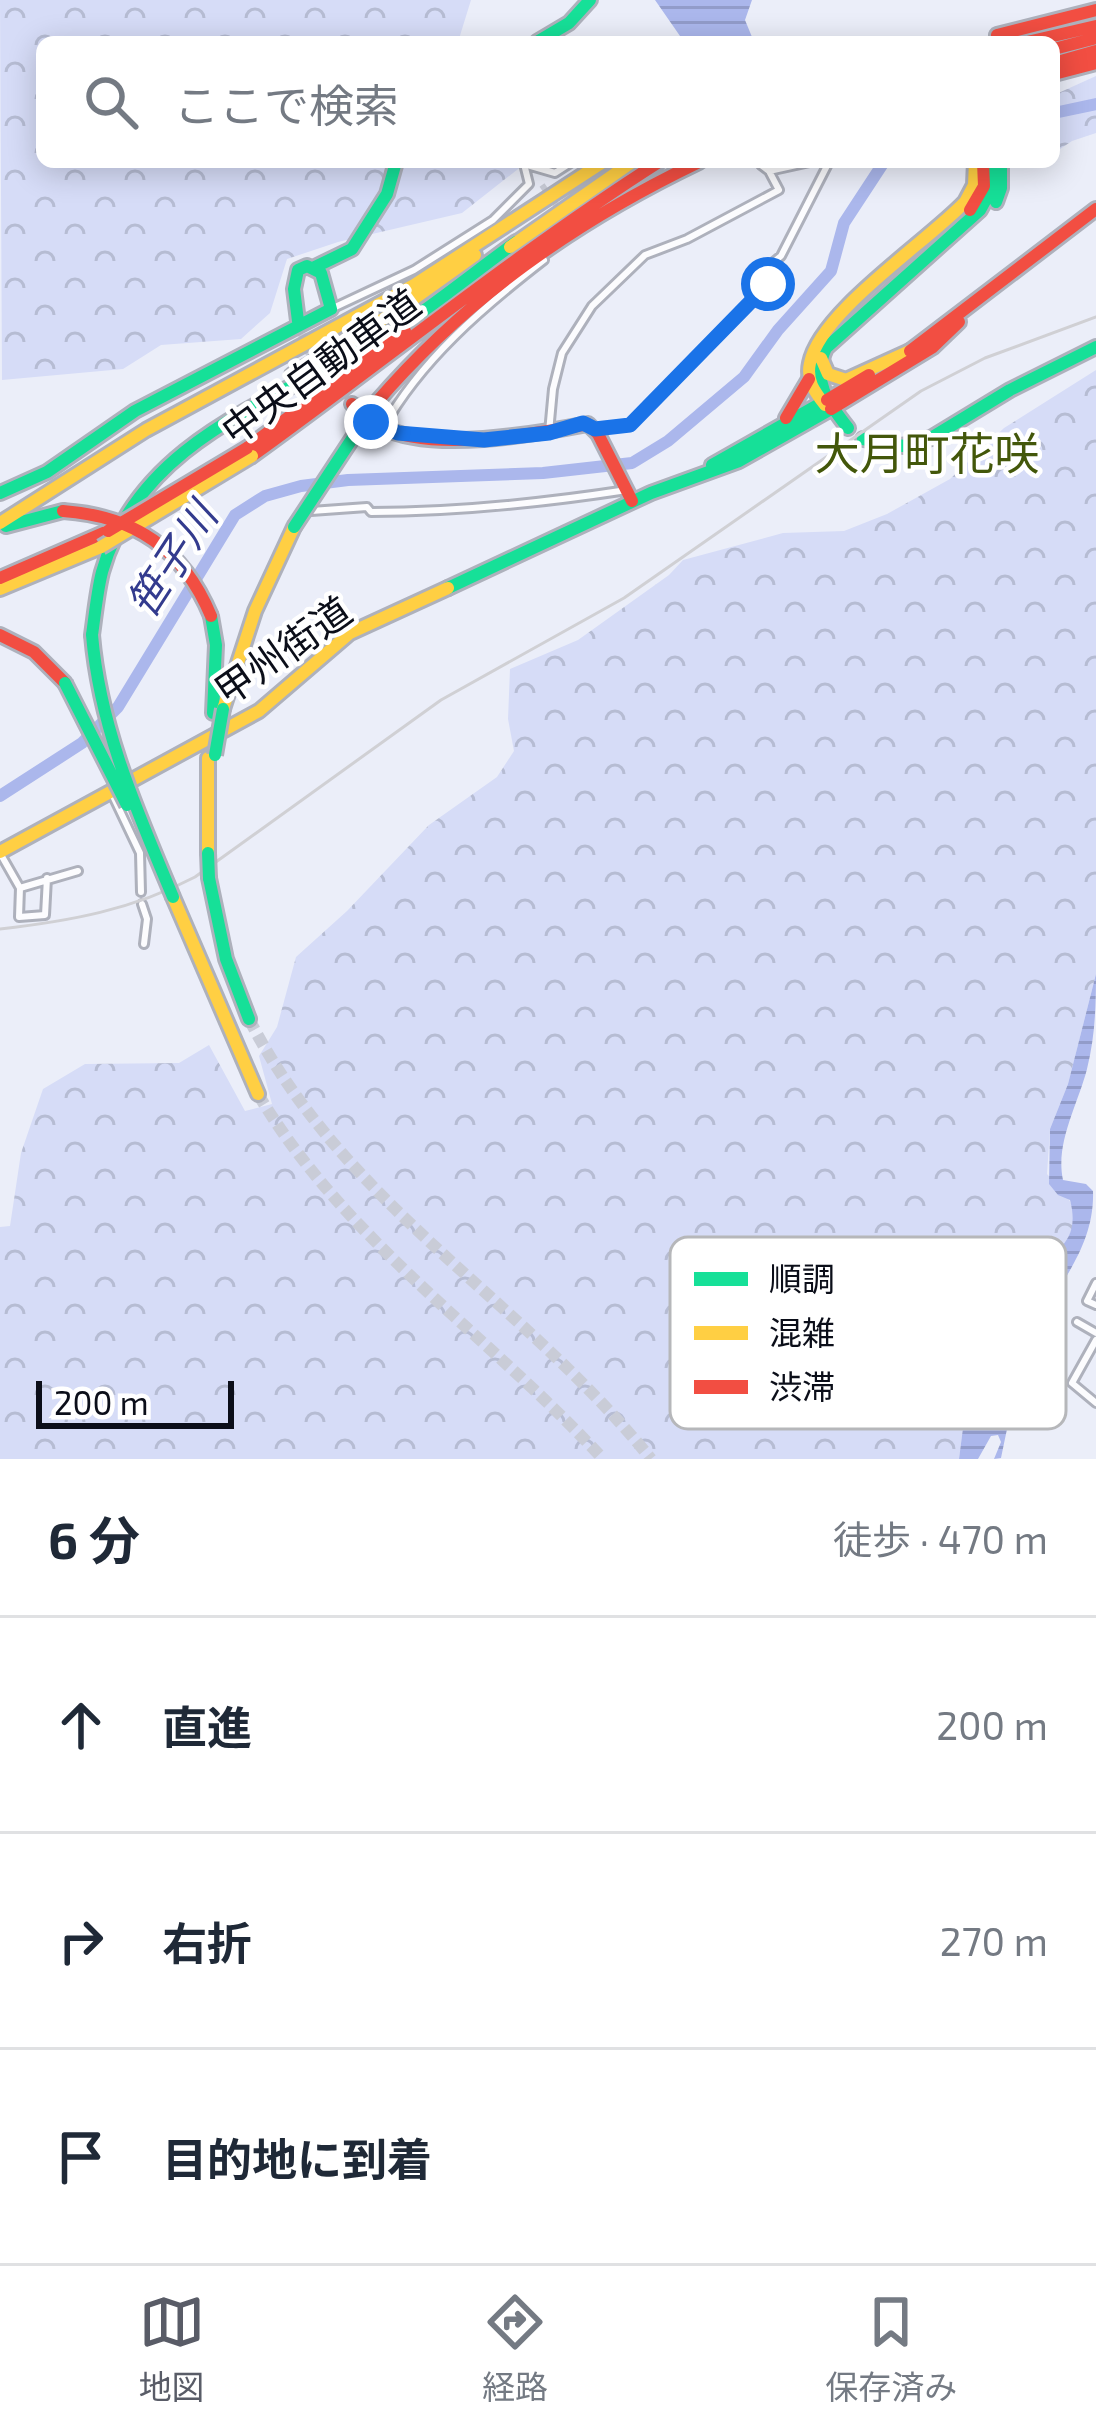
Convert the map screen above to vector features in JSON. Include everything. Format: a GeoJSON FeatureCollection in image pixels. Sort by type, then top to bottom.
{"type":"FeatureCollection","features":[{"type":"Feature","properties":{"kind":"main road"},"geometry":{"type":"LineString","coordinates":[[546,36],[590,0]]}},
{"type":"Feature","properties":{"kind":"main road"},"geometry":{"type":"LineString","coordinates":[[997,35],[1096,10]]}},
{"type":"Feature","properties":{"kind":"main road"},"geometry":{"type":"LineString","coordinates":[[1054,36],[1096,26]]}},
{"type":"Feature","properties":{"kind":"main road"},"geometry":{"type":"LineString","coordinates":[[1060,47],[1096,38]]}},
{"type":"Feature","properties":{"kind":"main road"},"geometry":{"type":"LineString","coordinates":[[1060,61],[1096,51]]}},
{"type":"Feature","properties":{"kind":"main road"},"geometry":{"type":"LineString","coordinates":[[1060,72],[1096,63]]}},
{"type":"Feature","properties":{"kind":"main road"},"geometry":{"type":"LineString","coordinates":[[298,321],[295,277],[304,266],[314,268],[334,261],[352,249],[387,194],[394,168]]}},
{"type":"Feature","properties":{"kind":"main road"},"geometry":{"type":"LineString","coordinates":[[0,526],[146,430],[368,311],[594,168]]}},
{"type":"Feature","properties":{"kind":"main road"},"geometry":{"type":"LineString","coordinates":[[172,897],[105,721],[95,676],[92,634],[97,590],[118,531],[154,476],[190,442],[400,308],[596,168]]}},
{"type":"Feature","properties":{"kind":"main road","name":"中央自動車道"},"geometry":{"type":"LineString","coordinates":[[0,578],[107,532],[249,452],[516,242],[623,168]]}},
{"type":"Feature","properties":{"kind":"main road","name":"中央自動車道"},"geometry":{"type":"LineString","coordinates":[[0,589],[101,547],[249,452],[611,190],[652,168]]}},
{"type":"Feature","properties":{"kind":"main road"},"geometry":{"type":"LineString","coordinates":[[218,711],[255,611],[294,527],[375,404],[440,333],[532,261],[610,208],[687,168]]}},
{"type":"Feature","properties":{"kind":"main road"},"geometry":{"type":"LineString","coordinates":[[610,208],[701,168]]}},
{"type":"Feature","properties":{"kind":"main road"},"geometry":{"type":"LineString","coordinates":[[746,446],[791,413],[809,376],[818,342],[833,320],[977,202],[984,186],[978,168]]}},
{"type":"Feature","properties":{"kind":"main road"},"geometry":{"type":"LineString","coordinates":[[826,404],[821,356],[836,332],[987,215],[1001,188],[998,168]]}},
{"type":"Feature","properties":{"kind":"main road","name":"甲州街道"},"geometry":{"type":"LineString","coordinates":[[0,852],[259,711],[350,634],[630,496],[739,461],[796,429],[826,404],[912,350],[1096,209]]}},
{"type":"Feature","properties":{"kind":"main road"},"geometry":{"type":"LineString","coordinates":[[190,442],[262,398],[374,342],[516,242]]}},
{"type":"Feature","properties":{"kind":"main road"},"geometry":{"type":"LineString","coordinates":[[0,493],[47,472],[134,411],[331,309],[325,282],[314,268]]}},
{"type":"Feature","properties":{"kind":"main road","name":"甲州街道"},"geometry":{"type":"LineString","coordinates":[[674,484],[933,346],[984,297]]}},
{"type":"Feature","properties":{"kind":"main road"},"geometry":{"type":"LineString","coordinates":[[862,439],[903,446],[931,438],[1010,390],[1096,347]]}},
{"type":"Feature","properties":{"kind":"main road"},"geometry":{"type":"LineString","coordinates":[[821,356],[828,374],[847,380],[912,350]]}},
{"type":"Feature","properties":{"kind":"main road"},"geometry":{"type":"LineString","coordinates":[[796,429],[821,423],[845,429],[814,395],[809,376]]}},
{"type":"Feature","properties":{"kind":"main road"},"geometry":{"type":"LineString","coordinates":[[352,404],[383,428],[417,436],[484,440],[549,433],[583,423],[596,431],[630,496]]}},
{"type":"Feature","properties":{"kind":"main road"},"geometry":{"type":"LineString","coordinates":[[0,526],[63,511],[115,517],[158,538],[191,572],[211,616],[216,645],[218,711],[207,832],[209,878],[226,959],[249,1019]]}},
{"type":"Feature","properties":{"kind":"main road"},"geometry":{"type":"LineString","coordinates":[[0,634],[34,652],[65,683],[85,716],[172,897],[258,1094]]}},
{"type":"Feature","properties":{"kind":"street"},"geometry":{"type":"LineString","coordinates":[[331,309],[413,270],[493,220],[529,184],[525,168]]}},
{"type":"Feature","properties":{"kind":"street"},"geometry":{"type":"LineString","coordinates":[[549,433],[562,353],[592,306],[645,255],[688,239],[778,190],[765,168]]}},
{"type":"Feature","properties":{"kind":"street"},"geometry":{"type":"LineString","coordinates":[[769,171],[783,168]]}},
{"type":"Feature","properties":{"kind":"street"},"geometry":{"type":"LineString","coordinates":[[596,431],[630,425],[761,293],[768,284],[770,265],[781,256],[826,168]]}},
{"type":"Feature","properties":{"kind":"street"},"geometry":{"type":"LineString","coordinates":[[383,428],[397,403],[467,321],[544,260]]}},
{"type":"Feature","properties":{"kind":"street"},"geometry":{"type":"LineString","coordinates":[[311,511],[367,507],[371,512],[422,512],[630,496]]}},
{"type":"Feature","properties":{"kind":"street"},"geometry":{"type":"LineString","coordinates":[[111,790],[140,853],[141,892]]}},
{"type":"Feature","properties":{"kind":"street"},"geometry":{"type":"LineString","coordinates":[[0,852],[20,888],[20,917],[45,915],[46,878]]}},
{"type":"Feature","properties":{"kind":"street"},"geometry":{"type":"LineString","coordinates":[[20,888],[78,871]]}},
{"type":"Feature","properties":{"kind":"street"},"geometry":{"type":"LineString","coordinates":[[142,904],[147,919],[144,944]]}},
{"type":"Feature","properties":{"kind":"street"},"geometry":{"type":"LineString","coordinates":[[1096,1283],[1087,1300],[1096,1305]]}},
{"type":"Feature","properties":{"kind":"street"},"geometry":{"type":"LineString","coordinates":[[1077,1322],[1096,1337],[1072,1383],[1096,1403]]}},
{"type":"Feature","properties":{"kind":"green space"},"geometry":{"type":"Polygon","coordinates":[[[0,0],[471,0],[460,36],[36,36],[36,168],[519,168],[462,213],[287,259],[270,313],[241,339],[161,345],[123,369],[2,380],[0,0]]]}},
{"type":"Feature","properties":{"kind":"green space"},"geometry":{"type":"Polygon","coordinates":[[[1096,76],[1096,133],[1060,149],[1060,92],[1096,76]]]}},
{"type":"Feature","properties":{"kind":"green space"},"geometry":{"type":"Polygon","coordinates":[[[1096,370],[1096,974],[1068,1084],[1050,1129],[1047,1174],[1070,1201],[1071,1232],[1066,1240],[670,1237],[670,1429],[963,1429],[959,1459],[0,1459],[0,1227],[10,1226],[21,1153],[43,1089],[85,1064],[179,1063],[209,1045],[245,1111],[272,1104],[259,1056],[277,1027],[296,957],[429,825],[497,777],[514,751],[508,719],[510,669],[578,640],[683,560],[783,533],[844,531],[887,514],[950,479],[1004,428],[1096,370]]]}},
{"type":"Feature","properties":{"kind":"water"},"geometry":{"type":"Polygon","coordinates":[[[655,0],[752,0],[745,20],[752,36],[680,36],[655,0]]]}},
{"type":"Feature","properties":{"kind":"water"},"geometry":{"type":"Polygon","coordinates":[[[1096,974],[1090,1057],[1061,1166],[1063,1180],[1086,1184],[1093,1191],[1092,1213],[1066,1276],[1066,1241],[1073,1218],[1070,1200],[1049,1184],[1050,1129],[1068,1084],[1096,974]]]}},
{"type":"Feature","properties":{"kind":"water"},"geometry":{"type":"Polygon","coordinates":[[[963,1429],[1008,1429],[1001,1458],[994,1459],[1001,1442],[998,1435],[991,1436],[978,1459],[959,1459],[963,1429]]]}},
{"type":"Feature","properties":{"kind":"waterway","name":"笹子川"},"geometry":{"type":"LineString","coordinates":[[1060,112],[1096,104]]}},
{"type":"Feature","properties":{"kind":"waterway","name":"笹子川"},"geometry":{"type":"LineString","coordinates":[[0,796],[82,743],[118,707],[235,515],[265,496],[348,480],[543,473],[632,463],[668,441],[744,377],[831,271],[844,223],[880,168]]}},
{"type":"Feature","properties":{"kind":"tunnel"},"geometry":{"type":"LineString","coordinates":[[542,185],[561,212]]}},
{"type":"Feature","properties":{"kind":"tunnel"},"geometry":{"type":"LineString","coordinates":[[298,321],[318,367],[352,404]]}},
{"type":"Feature","properties":{"kind":"tunnel"},"geometry":{"type":"LineString","coordinates":[[249,1019],[289,1085],[334,1144],[438,1250],[548,1349],[651,1459]]}},
{"type":"Feature","properties":{"kind":"tunnel"},"geometry":{"type":"LineString","coordinates":[[258,1094],[293,1147],[375,1241],[603,1459]]}},
{"type":"Feature","properties":{"kind":"railway"},"geometry":{"type":"LineString","coordinates":[[0,929],[100,912],[195,877],[441,700],[624,598],[921,391],[985,358],[1096,317]]}},
{"type":"Feature","properties":{"kind":"traffic: fast"},"geometry":{"type":"LineString","coordinates":[[547,36],[569,23],[590,0]]}},
{"type":"Feature","properties":{"kind":"traffic: fast"},"geometry":{"type":"LineString","coordinates":[[313,268],[352,249],[387,194],[394,168]]}},
{"type":"Feature","properties":{"kind":"traffic: fast"},"geometry":{"type":"LineString","coordinates":[[848,428],[821,381],[826,348],[980,210],[991,190],[993,168]]}},
{"type":"Feature","properties":{"kind":"traffic: fast"},"geometry":{"type":"LineString","coordinates":[[996,202],[1001,168]]}},
{"type":"Feature","properties":{"kind":"traffic: fast"},"geometry":{"type":"LineString","coordinates":[[92,635],[102,572],[120,528],[145,490],[176,458],[252,407],[393,332],[516,242]]}},
{"type":"Feature","properties":{"kind":"traffic: fast"},"geometry":{"type":"LineString","coordinates":[[0,493],[47,472],[135,411],[331,309],[321,273],[307,266],[298,270],[294,289],[298,321]]}},
{"type":"Feature","properties":{"kind":"traffic: fast"},"geometry":{"type":"LineString","coordinates":[[863,439],[903,446],[931,438],[1010,390],[1096,347]]}},
{"type":"Feature","properties":{"kind":"traffic: fast"},"geometry":{"type":"LineString","coordinates":[[712,465],[825,401]]}},
{"type":"Feature","properties":{"kind":"traffic: fast"},"geometry":{"type":"LineString","coordinates":[[294,527],[375,404]]}},
{"type":"Feature","properties":{"kind":"traffic: fast"},"geometry":{"type":"LineString","coordinates":[[448,588],[651,493],[739,461],[831,409]]}},
{"type":"Feature","properties":{"kind":"traffic: fast"},"geometry":{"type":"LineString","coordinates":[[6,526],[63,511]]}},
{"type":"Feature","properties":{"kind":"traffic: fast"},"geometry":{"type":"LineString","coordinates":[[211,616],[216,645],[213,713]]}},
{"type":"Feature","properties":{"kind":"traffic: fast"},"geometry":{"type":"LineString","coordinates":[[92,635],[112,737],[173,897]]}},
{"type":"Feature","properties":{"kind":"traffic: fast"},"geometry":{"type":"LineString","coordinates":[[65,683],[127,805]]}},
{"type":"Feature","properties":{"kind":"traffic: fast"},"geometry":{"type":"LineString","coordinates":[[215,755],[223,709]]}},
{"type":"Feature","properties":{"kind":"traffic: fast"},"geometry":{"type":"LineString","coordinates":[[208,853],[209,878]]}},
{"type":"Feature","properties":{"kind":"traffic: fast"},"geometry":{"type":"LineString","coordinates":[[209,878],[226,959],[249,1019]]}},
{"type":"Feature","properties":{"kind":"traffic: slow"},"geometry":{"type":"LineString","coordinates":[[0,523],[146,430],[414,285],[594,168]]}},
{"type":"Feature","properties":{"kind":"traffic: slow"},"geometry":{"type":"LineString","coordinates":[[510,247],[623,168]]}},
{"type":"Feature","properties":{"kind":"traffic: slow"},"geometry":{"type":"LineString","coordinates":[[825,405],[809,375],[818,343],[853,300],[965,202],[974,185],[975,168]]}},
{"type":"Feature","properties":{"kind":"traffic: slow"},"geometry":{"type":"LineString","coordinates":[[292,375],[401,308],[475,255]]}},
{"type":"Feature","properties":{"kind":"traffic: slow"},"geometry":{"type":"LineString","coordinates":[[821,358],[828,374],[846,380],[912,350]]}},
{"type":"Feature","properties":{"kind":"traffic: slow"},"geometry":{"type":"LineString","coordinates":[[101,547],[252,456]]}},
{"type":"Feature","properties":{"kind":"traffic: slow"},"geometry":{"type":"LineString","coordinates":[[223,709],[255,611],[294,527]]}},
{"type":"Feature","properties":{"kind":"traffic: slow"},"geometry":{"type":"LineString","coordinates":[[0,589],[101,547]]}},
{"type":"Feature","properties":{"kind":"traffic: slow"},"geometry":{"type":"LineString","coordinates":[[0,852],[259,711],[350,633],[448,588]]}},
{"type":"Feature","properties":{"kind":"traffic: slow"},"geometry":{"type":"LineString","coordinates":[[208,758],[208,853]]}},
{"type":"Feature","properties":{"kind":"traffic: slow"},"geometry":{"type":"LineString","coordinates":[[173,897],[258,1094]]}},
{"type":"Feature","properties":{"kind":"traffic: jam"},"geometry":{"type":"LineString","coordinates":[[997,35],[1096,10]]}},
{"type":"Feature","properties":{"kind":"traffic: jam"},"geometry":{"type":"LineString","coordinates":[[1053,36],[1096,26]]}},
{"type":"Feature","properties":{"kind":"traffic: jam"},"geometry":{"type":"LineString","coordinates":[[1060,47],[1096,38]]}},
{"type":"Feature","properties":{"kind":"traffic: jam"},"geometry":{"type":"LineString","coordinates":[[1060,61],[1096,51]]}},
{"type":"Feature","properties":{"kind":"traffic: jam"},"geometry":{"type":"LineString","coordinates":[[1060,72],[1096,63]]}},
{"type":"Feature","properties":{"kind":"traffic: jam"},"geometry":{"type":"LineString","coordinates":[[252,456],[504,269],[650,168]]}},
{"type":"Feature","properties":{"kind":"traffic: jam"},"geometry":{"type":"LineString","coordinates":[[375,404],[446,330],[524,266],[608,210],[687,168]]}},
{"type":"Feature","properties":{"kind":"traffic: jam"},"geometry":{"type":"LineString","coordinates":[[970,210],[984,186],[983,168]]}},
{"type":"Feature","properties":{"kind":"traffic: jam"},"geometry":{"type":"LineString","coordinates":[[910,351],[1096,209]]}},
{"type":"Feature","properties":{"kind":"traffic: jam"},"geometry":{"type":"LineString","coordinates":[[831,409],[933,347],[959,322]]}},
{"type":"Feature","properties":{"kind":"traffic: jam"},"geometry":{"type":"LineString","coordinates":[[247,448],[405,331]]}},
{"type":"Feature","properties":{"kind":"traffic: jam"},"geometry":{"type":"LineString","coordinates":[[827,400],[869,375]]}},
{"type":"Feature","properties":{"kind":"traffic: jam"},"geometry":{"type":"LineString","coordinates":[[786,418],[809,379]]}},
{"type":"Feature","properties":{"kind":"traffic: jam"},"geometry":{"type":"LineString","coordinates":[[352,404],[382,427],[427,439],[484,439],[588,424],[598,434],[632,501]]}},
{"type":"Feature","properties":{"kind":"traffic: jam"},"geometry":{"type":"LineString","coordinates":[[108,531],[247,448]]}},
{"type":"Feature","properties":{"kind":"traffic: jam"},"geometry":{"type":"LineString","coordinates":[[63,511],[113,520],[154,540],[186,572],[211,616]]}},
{"type":"Feature","properties":{"kind":"traffic: jam"},"geometry":{"type":"LineString","coordinates":[[0,578],[108,531]]}},
{"type":"Feature","properties":{"kind":"traffic: jam"},"geometry":{"type":"LineString","coordinates":[[0,635],[34,652],[65,683]]}},
{"type":"Feature","properties":{"kind":"district","name":"大月町花咲"},"geometry":{"type":"Point","coordinates":[927,454]}},
{"type":"Feature","properties":{"kind":"route"},"geometry":{"type":"LineString","coordinates":[[371,422],[398,433],[484,440],[549,433],[583,423],[595,429],[630,425],[768,284]]}}]}
